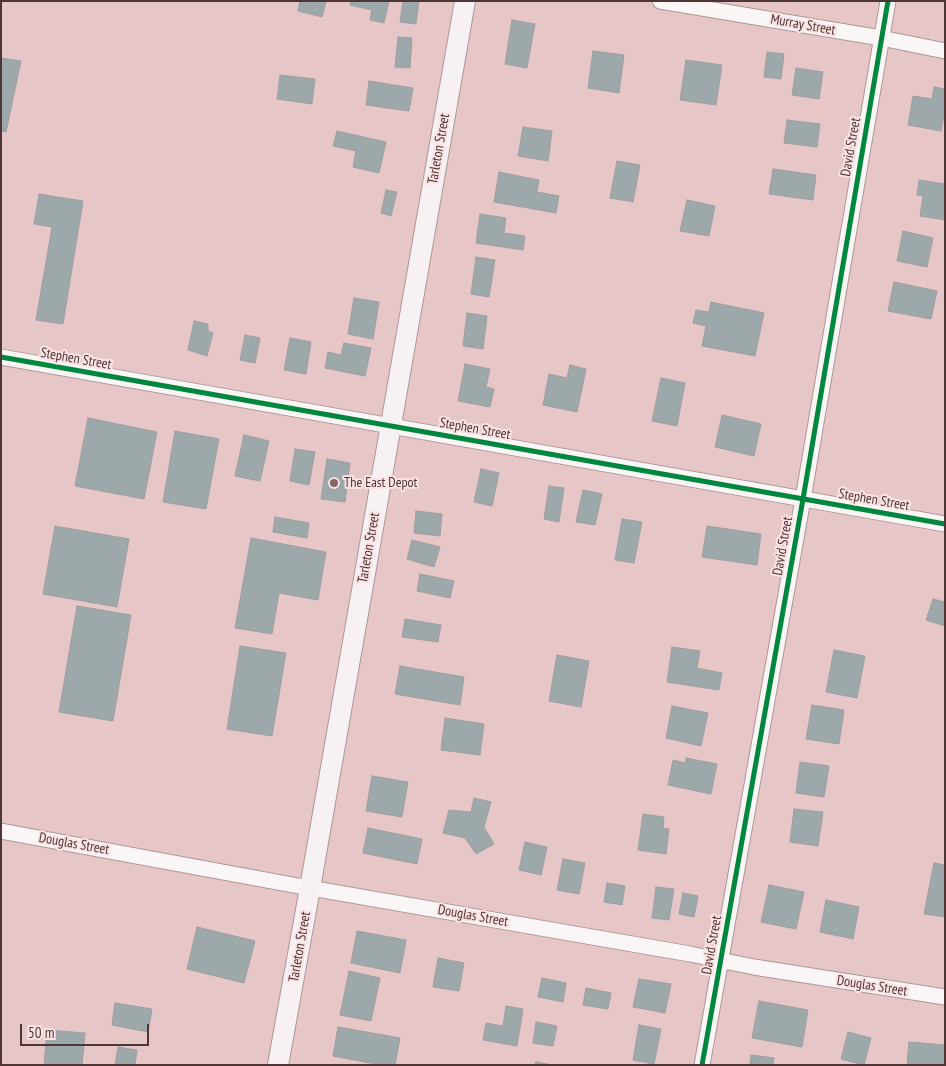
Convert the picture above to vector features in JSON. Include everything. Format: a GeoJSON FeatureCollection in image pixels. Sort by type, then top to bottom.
{"type":"FeatureCollection","features":[{"type":"Feature","properties":{"kind":"main road","name":"Tarleton Street"},"geometry":{"type":"LineString","coordinates":[[278,1065],[464,1]]}},
{"type":"Feature","properties":{"kind":"street","name":"Murray Street"},"geometry":{"type":"LineString","coordinates":[[660,1],[881,38],[945,51]]}},
{"type":"Feature","properties":{"kind":"street","name":"David Street"},"geometry":{"type":"LineString","coordinates":[[702,1065],[803,499],[888,1]]}},
{"type":"Feature","properties":{"kind":"street","name":"Stephen Street"},"geometry":{"type":"LineString","coordinates":[[1,357],[945,524]]}},
{"type":"Feature","properties":{"kind":"street","name":"Douglas Street"},"geometry":{"type":"LineString","coordinates":[[1,831],[310,888],[680,952],[720,961],[945,997]]}},
{"type":"Feature","properties":{"kind":"building"},"geometry":{"type":"Polygon","coordinates":[[[300,1],[326,1],[322,17],[298,11],[300,1]]]}},
{"type":"Feature","properties":{"kind":"building"},"geometry":{"type":"Polygon","coordinates":[[[351,1],[389,1],[384,23],[370,20],[372,10],[350,5],[351,1]]]}},
{"type":"Feature","properties":{"kind":"building"},"geometry":{"type":"Polygon","coordinates":[[[403,1],[419,1],[416,24],[400,22],[403,1]]]}},
{"type":"Feature","properties":{"kind":"building"},"geometry":{"type":"Polygon","coordinates":[[[512,20],[535,24],[527,68],[505,64],[512,20]]]}},
{"type":"Feature","properties":{"kind":"building"},"geometry":{"type":"Polygon","coordinates":[[[398,37],[412,38],[410,68],[395,67],[398,37]]]}},
{"type":"Feature","properties":{"kind":"building"},"geometry":{"type":"Polygon","coordinates":[[[593,51],[624,55],[619,93],[588,88],[593,51]]]}},
{"type":"Feature","properties":{"kind":"building"},"geometry":{"type":"Polygon","coordinates":[[[767,52],[784,54],[781,79],[764,77],[767,52]]]}},
{"type":"Feature","properties":{"kind":"building"},"geometry":{"type":"Polygon","coordinates":[[[1,58],[21,61],[6,132],[1,131],[1,58]]]}},
{"type":"Feature","properties":{"kind":"building"},"geometry":{"type":"Polygon","coordinates":[[[686,60],[722,65],[716,105],[680,100],[686,60]]]}},
{"type":"Feature","properties":{"kind":"building"},"geometry":{"type":"Polygon","coordinates":[[[796,68],[823,72],[819,99],[792,95],[796,68]]]}},
{"type":"Feature","properties":{"kind":"building"},"geometry":{"type":"Polygon","coordinates":[[[280,75],[315,79],[312,104],[277,99],[280,75]]]}},
{"type":"Feature","properties":{"kind":"building"},"geometry":{"type":"Polygon","coordinates":[[[369,81],[413,88],[409,111],[366,105],[369,81]]]}},
{"type":"Feature","properties":{"kind":"building"},"geometry":{"type":"Polygon","coordinates":[[[934,87],[945,89],[945,110],[941,131],[908,125],[913,96],[932,99],[934,87]]]}},
{"type":"Feature","properties":{"kind":"building"},"geometry":{"type":"Polygon","coordinates":[[[787,120],[820,124],[817,147],[784,143],[787,120]]]}},
{"type":"Feature","properties":{"kind":"building"},"geometry":{"type":"Polygon","coordinates":[[[523,127],[552,131],[548,161],[518,156],[523,127]]]}},
{"type":"Feature","properties":{"kind":"building"},"geometry":{"type":"Polygon","coordinates":[[[337,131],[386,142],[379,173],[353,167],[356,151],[333,146],[337,131]]]}},
{"type":"Feature","properties":{"kind":"building"},"geometry":{"type":"Polygon","coordinates":[[[617,161],[640,165],[633,202],[610,198],[617,161]]]}},
{"type":"Feature","properties":{"kind":"building"},"geometry":{"type":"Polygon","coordinates":[[[773,169],[816,175],[813,200],[769,194],[773,169]]]}},
{"type":"Feature","properties":{"kind":"building"},"geometry":{"type":"Polygon","coordinates":[[[499,172],[539,180],[537,192],[559,196],[556,213],[494,202],[499,172]]]}},
{"type":"Feature","properties":{"kind":"building"},"geometry":{"type":"Polygon","coordinates":[[[919,180],[945,184],[945,220],[920,216],[923,196],[917,195],[919,180]]]}},
{"type":"Feature","properties":{"kind":"building"},"geometry":{"type":"Polygon","coordinates":[[[386,190],[397,192],[391,216],[381,213],[386,190]]]}},
{"type":"Feature","properties":{"kind":"building"},"geometry":{"type":"Polygon","coordinates":[[[39,194],[83,201],[63,324],[36,320],[52,227],[34,224],[39,194]]]}},
{"type":"Feature","properties":{"kind":"building"},"geometry":{"type":"Polygon","coordinates":[[[687,200],[715,206],[709,236],[680,231],[687,200]]]}},
{"type":"Feature","properties":{"kind":"building"},"geometry":{"type":"Polygon","coordinates":[[[480,214],[506,218],[504,233],[525,236],[523,250],[476,243],[480,214]]]}},
{"type":"Feature","properties":{"kind":"building"},"geometry":{"type":"Polygon","coordinates":[[[903,231],[933,238],[927,267],[897,261],[903,231]]]}},
{"type":"Feature","properties":{"kind":"building"},"geometry":{"type":"Polygon","coordinates":[[[476,257],[495,260],[489,297],[471,294],[476,257]]]}},
{"type":"Feature","properties":{"kind":"building"},"geometry":{"type":"Polygon","coordinates":[[[894,282],[937,291],[931,319],[888,311],[894,282]]]}},
{"type":"Feature","properties":{"kind":"building"},"geometry":{"type":"Polygon","coordinates":[[[354,298],[379,302],[373,339],[348,334],[354,298]]]}},
{"type":"Feature","properties":{"kind":"building"},"geometry":{"type":"Polygon","coordinates":[[[711,302],[764,313],[755,356],[702,346],[706,326],[693,323],[696,310],[709,312],[711,302]]]}},
{"type":"Feature","properties":{"kind":"building"},"geometry":{"type":"Polygon","coordinates":[[[467,313],[487,316],[483,349],[463,346],[467,313]]]}},
{"type":"Feature","properties":{"kind":"building"},"geometry":{"type":"Polygon","coordinates":[[[194,321],[208,324],[208,331],[213,333],[207,356],[188,350],[194,321]]]}},
{"type":"Feature","properties":{"kind":"building"},"geometry":{"type":"Polygon","coordinates":[[[245,335],[260,338],[255,363],[240,360],[245,335]]]}},
{"type":"Feature","properties":{"kind":"building"},"geometry":{"type":"Polygon","coordinates":[[[290,338],[311,342],[306,374],[284,370],[290,338]]]}},
{"type":"Feature","properties":{"kind":"building"},"geometry":{"type":"Polygon","coordinates":[[[344,343],[371,348],[365,376],[325,368],[328,352],[341,355],[344,343]]]}},
{"type":"Feature","properties":{"kind":"building"},"geometry":{"type":"Polygon","coordinates":[[[465,364],[490,369],[486,387],[494,389],[490,407],[458,401],[465,364]]]}},
{"type":"Feature","properties":{"kind":"building"},"geometry":{"type":"Polygon","coordinates":[[[570,365],[586,369],[577,412],[543,405],[549,374],[567,378],[570,365]]]}},
{"type":"Feature","properties":{"kind":"building"},"geometry":{"type":"Polygon","coordinates":[[[661,378],[685,383],[677,426],[652,421],[661,378]]]}},
{"type":"Feature","properties":{"kind":"building"},"geometry":{"type":"Polygon","coordinates":[[[722,415],[761,424],[754,456],[715,447],[722,415]]]}},
{"type":"Feature","properties":{"kind":"building"},"geometry":{"type":"Polygon","coordinates":[[[88,418],[157,432],[144,499],[75,486],[88,418]]]}},
{"type":"Feature","properties":{"kind":"building"},"geometry":{"type":"Polygon","coordinates":[[[175,431],[219,439],[206,509],[163,502],[175,431]]]}},
{"type":"Feature","properties":{"kind":"building"},"geometry":{"type":"Polygon","coordinates":[[[244,435],[269,441],[260,481],[235,476],[244,435]]]}},
{"type":"Feature","properties":{"kind":"building"},"geometry":{"type":"Polygon","coordinates":[[[295,449],[315,452],[309,485],[290,481],[295,449]]]}},
{"type":"Feature","properties":{"kind":"building"},"geometry":{"type":"Polygon","coordinates":[[[327,459],[350,463],[345,502],[321,499],[327,459]]]}},
{"type":"Feature","properties":{"kind":"building"},"geometry":{"type":"Polygon","coordinates":[[[481,469],[499,473],[492,506],[474,502],[481,469]]]}},
{"type":"Feature","properties":{"kind":"building"},"geometry":{"type":"Polygon","coordinates":[[[549,486],[564,488],[559,522],[544,519],[549,486]]]}},
{"type":"Feature","properties":{"kind":"building"},"geometry":{"type":"Polygon","coordinates":[[[583,490],[602,494],[595,525],[576,522],[583,490]]]}},
{"type":"Feature","properties":{"kind":"building"},"geometry":{"type":"Polygon","coordinates":[[[416,511],[442,514],[440,536],[414,533],[416,511]]]}},
{"type":"Feature","properties":{"kind":"building"},"geometry":{"type":"Polygon","coordinates":[[[275,517],[309,523],[307,538],[273,532],[275,517]]]}},
{"type":"Feature","properties":{"kind":"building"},"geometry":{"type":"Polygon","coordinates":[[[622,519],[642,522],[634,563],[615,560],[622,519]]]}},
{"type":"Feature","properties":{"kind":"building"},"geometry":{"type":"Polygon","coordinates":[[[55,526],[129,539],[117,607],[43,594],[55,526]]]}},
{"type":"Feature","properties":{"kind":"building"},"geometry":{"type":"Polygon","coordinates":[[[707,526],[761,534],[757,565],[702,557],[707,526]]]}},
{"type":"Feature","properties":{"kind":"building"},"geometry":{"type":"Polygon","coordinates":[[[251,538],[326,552],[318,600],[279,593],[272,634],[235,628],[251,538]]]}},
{"type":"Feature","properties":{"kind":"building"},"geometry":{"type":"Polygon","coordinates":[[[412,540],[440,547],[434,567],[407,559],[412,540]]]}},
{"type":"Feature","properties":{"kind":"building"},"geometry":{"type":"Polygon","coordinates":[[[420,574],[454,581],[450,598],[417,591],[420,574]]]}},
{"type":"Feature","properties":{"kind":"building"},"geometry":{"type":"Polygon","coordinates":[[[933,599],[945,602],[945,626],[926,620],[933,599]]]}},
{"type":"Feature","properties":{"kind":"building"},"geometry":{"type":"Polygon","coordinates":[[[77,606],[131,615],[113,721],[59,712],[77,606]]]}},
{"type":"Feature","properties":{"kind":"building"},"geometry":{"type":"Polygon","coordinates":[[[405,619],[441,625],[438,642],[402,637],[405,619]]]}},
{"type":"Feature","properties":{"kind":"building"},"geometry":{"type":"Polygon","coordinates":[[[240,646],[286,653],[272,736],[227,729],[240,646]]]}},
{"type":"Feature","properties":{"kind":"building"},"geometry":{"type":"Polygon","coordinates":[[[672,647],[700,651],[697,668],[722,673],[719,690],[667,682],[672,647]]]}},
{"type":"Feature","properties":{"kind":"building"},"geometry":{"type":"Polygon","coordinates":[[[834,650],[865,656],[857,698],[826,692],[834,650]]]}},
{"type":"Feature","properties":{"kind":"building"},"geometry":{"type":"Polygon","coordinates":[[[557,655],[589,661],[581,707],[549,701],[557,655]]]}},
{"type":"Feature","properties":{"kind":"building"},"geometry":{"type":"Polygon","coordinates":[[[400,666],[464,677],[460,705],[395,694],[400,666]]]}},
{"type":"Feature","properties":{"kind":"building"},"geometry":{"type":"Polygon","coordinates":[[[812,705],[844,710],[839,744],[806,739],[812,705]]]}},
{"type":"Feature","properties":{"kind":"building"},"geometry":{"type":"Polygon","coordinates":[[[672,706],[708,713],[701,746],[666,738],[672,706]]]}},
{"type":"Feature","properties":{"kind":"building"},"geometry":{"type":"Polygon","coordinates":[[[445,718],[484,724],[480,755],[441,750],[445,718]]]}},
{"type":"Feature","properties":{"kind":"building"},"geometry":{"type":"Polygon","coordinates":[[[686,758],[717,764],[711,794],[668,785],[673,760],[685,763],[686,758]]]}},
{"type":"Feature","properties":{"kind":"building"},"geometry":{"type":"Polygon","coordinates":[[[800,762],[829,766],[824,797],[796,793],[800,762]]]}},
{"type":"Feature","properties":{"kind":"building"},"geometry":{"type":"Polygon","coordinates":[[[372,776],[408,782],[402,817],[366,811],[372,776]]]}},
{"type":"Feature","properties":{"kind":"building"},"geometry":{"type":"Polygon","coordinates":[[[474,798],[491,802],[484,827],[494,844],[476,854],[465,838],[443,833],[449,810],[471,812],[474,798]]]}},
{"type":"Feature","properties":{"kind":"building"},"geometry":{"type":"Polygon","coordinates":[[[794,809],[823,812],[818,846],[790,842],[794,809]]]}},
{"type":"Feature","properties":{"kind":"building"},"geometry":{"type":"Polygon","coordinates":[[[643,814],[664,817],[663,828],[669,829],[666,854],[638,850],[643,814]]]}},
{"type":"Feature","properties":{"kind":"building"},"geometry":{"type":"Polygon","coordinates":[[[368,828],[422,839],[417,864],[363,853],[368,828]]]}},
{"type":"Feature","properties":{"kind":"building"},"geometry":{"type":"Polygon","coordinates":[[[525,842],[547,847],[541,875],[519,870],[525,842]]]}},
{"type":"Feature","properties":{"kind":"building"},"geometry":{"type":"Polygon","coordinates":[[[563,859],[585,863],[579,894],[557,890],[563,859]]]}},
{"type":"Feature","properties":{"kind":"building"},"geometry":{"type":"Polygon","coordinates":[[[934,863],[945,865],[945,917],[924,914],[934,863]]]}},
{"type":"Feature","properties":{"kind":"building"},"geometry":{"type":"Polygon","coordinates":[[[607,883],[625,886],[622,905],[604,902],[607,883]]]}},
{"type":"Feature","properties":{"kind":"building"},"geometry":{"type":"Polygon","coordinates":[[[769,885],[804,892],[796,929],[761,922],[769,885]]]}},
{"type":"Feature","properties":{"kind":"building"},"geometry":{"type":"Polygon","coordinates":[[[656,887],[674,889],[669,920],[652,918],[656,887]]]}},
{"type":"Feature","properties":{"kind":"building"},"geometry":{"type":"Polygon","coordinates":[[[683,893],[698,896],[694,917],[679,914],[683,893]]]}},
{"type":"Feature","properties":{"kind":"building"},"geometry":{"type":"Polygon","coordinates":[[[826,900],[859,907],[853,939],[820,932],[826,900]]]}},
{"type":"Feature","properties":{"kind":"building"},"geometry":{"type":"Polygon","coordinates":[[[197,927],[255,941],[244,983],[187,969],[197,927]]]}},
{"type":"Feature","properties":{"kind":"building"},"geometry":{"type":"Polygon","coordinates":[[[357,931],[406,940],[400,973],[351,963],[357,931]]]}},
{"type":"Feature","properties":{"kind":"building"},"geometry":{"type":"Polygon","coordinates":[[[438,958],[464,963],[459,991],[433,987],[438,958]]]}},
{"type":"Feature","properties":{"kind":"building"},"geometry":{"type":"Polygon","coordinates":[[[349,971],[380,978],[371,1021],[340,1015],[349,971]]]}},
{"type":"Feature","properties":{"kind":"building"},"geometry":{"type":"Polygon","coordinates":[[[542,978],[566,983],[563,1002],[538,997],[542,978]]]}},
{"type":"Feature","properties":{"kind":"building"},"geometry":{"type":"Polygon","coordinates":[[[639,979],[671,984],[665,1013],[633,1007],[639,979]]]}},
{"type":"Feature","properties":{"kind":"building"},"geometry":{"type":"Polygon","coordinates":[[[586,988],[611,993],[608,1009],[583,1005],[586,988]]]}},
{"type":"Feature","properties":{"kind":"building"},"geometry":{"type":"Polygon","coordinates":[[[759,1001],[808,1010],[802,1047],[752,1038],[759,1001]]]}},
{"type":"Feature","properties":{"kind":"building"},"geometry":{"type":"Polygon","coordinates":[[[115,1003],[152,1009],[148,1032],[112,1025],[115,1003]]]}},
{"type":"Feature","properties":{"kind":"building"},"geometry":{"type":"Polygon","coordinates":[[[506,1006],[523,1009],[517,1046],[483,1040],[486,1023],[503,1026],[506,1006]]]}},
{"type":"Feature","properties":{"kind":"building"},"geometry":{"type":"Polygon","coordinates":[[[536,1022],[557,1026],[553,1046],[533,1043],[536,1022]]]}},
{"type":"Feature","properties":{"kind":"building"},"geometry":{"type":"Polygon","coordinates":[[[639,1025],[661,1029],[654,1064],[633,1060],[639,1025]]]}},
{"type":"Feature","properties":{"kind":"building"},"geometry":{"type":"Polygon","coordinates":[[[338,1027],[400,1038],[395,1065],[381,1065],[333,1056],[338,1027]]]}},
{"type":"Feature","properties":{"kind":"building"},"geometry":{"type":"Polygon","coordinates":[[[47,1030],[85,1033],[82,1065],[44,1065],[47,1030]]]}},
{"type":"Feature","properties":{"kind":"building"},"geometry":{"type":"Polygon","coordinates":[[[848,1032],[871,1038],[864,1065],[841,1059],[848,1032]]]}},
{"type":"Feature","properties":{"kind":"building"},"geometry":{"type":"Polygon","coordinates":[[[909,1042],[945,1045],[945,1065],[907,1065],[909,1042]]]}},
{"type":"Feature","properties":{"kind":"building"},"geometry":{"type":"Polygon","coordinates":[[[118,1047],[137,1050],[135,1065],[115,1065],[118,1047]]]}},
{"type":"Feature","properties":{"kind":"building"},"geometry":{"type":"Polygon","coordinates":[[[751,1055],[774,1058],[773,1065],[750,1065],[751,1055]]]}},
{"type":"Feature","properties":{"kind":"building"},"geometry":{"type":"Polygon","coordinates":[[[536,1062],[552,1065],[535,1065],[536,1062]]]}},
{"type":"Feature","properties":{"kind":"cycle path"},"geometry":{"type":"LineString","coordinates":[[702,1065],[803,499],[888,1]]}},
{"type":"Feature","properties":{"kind":"cycle path"},"geometry":{"type":"LineString","coordinates":[[1,357],[945,524]]}},
{"type":"Feature","properties":{"kind":"place","name":"The East Depot"},"geometry":{"type":"Point","coordinates":[334,483]}}]}
